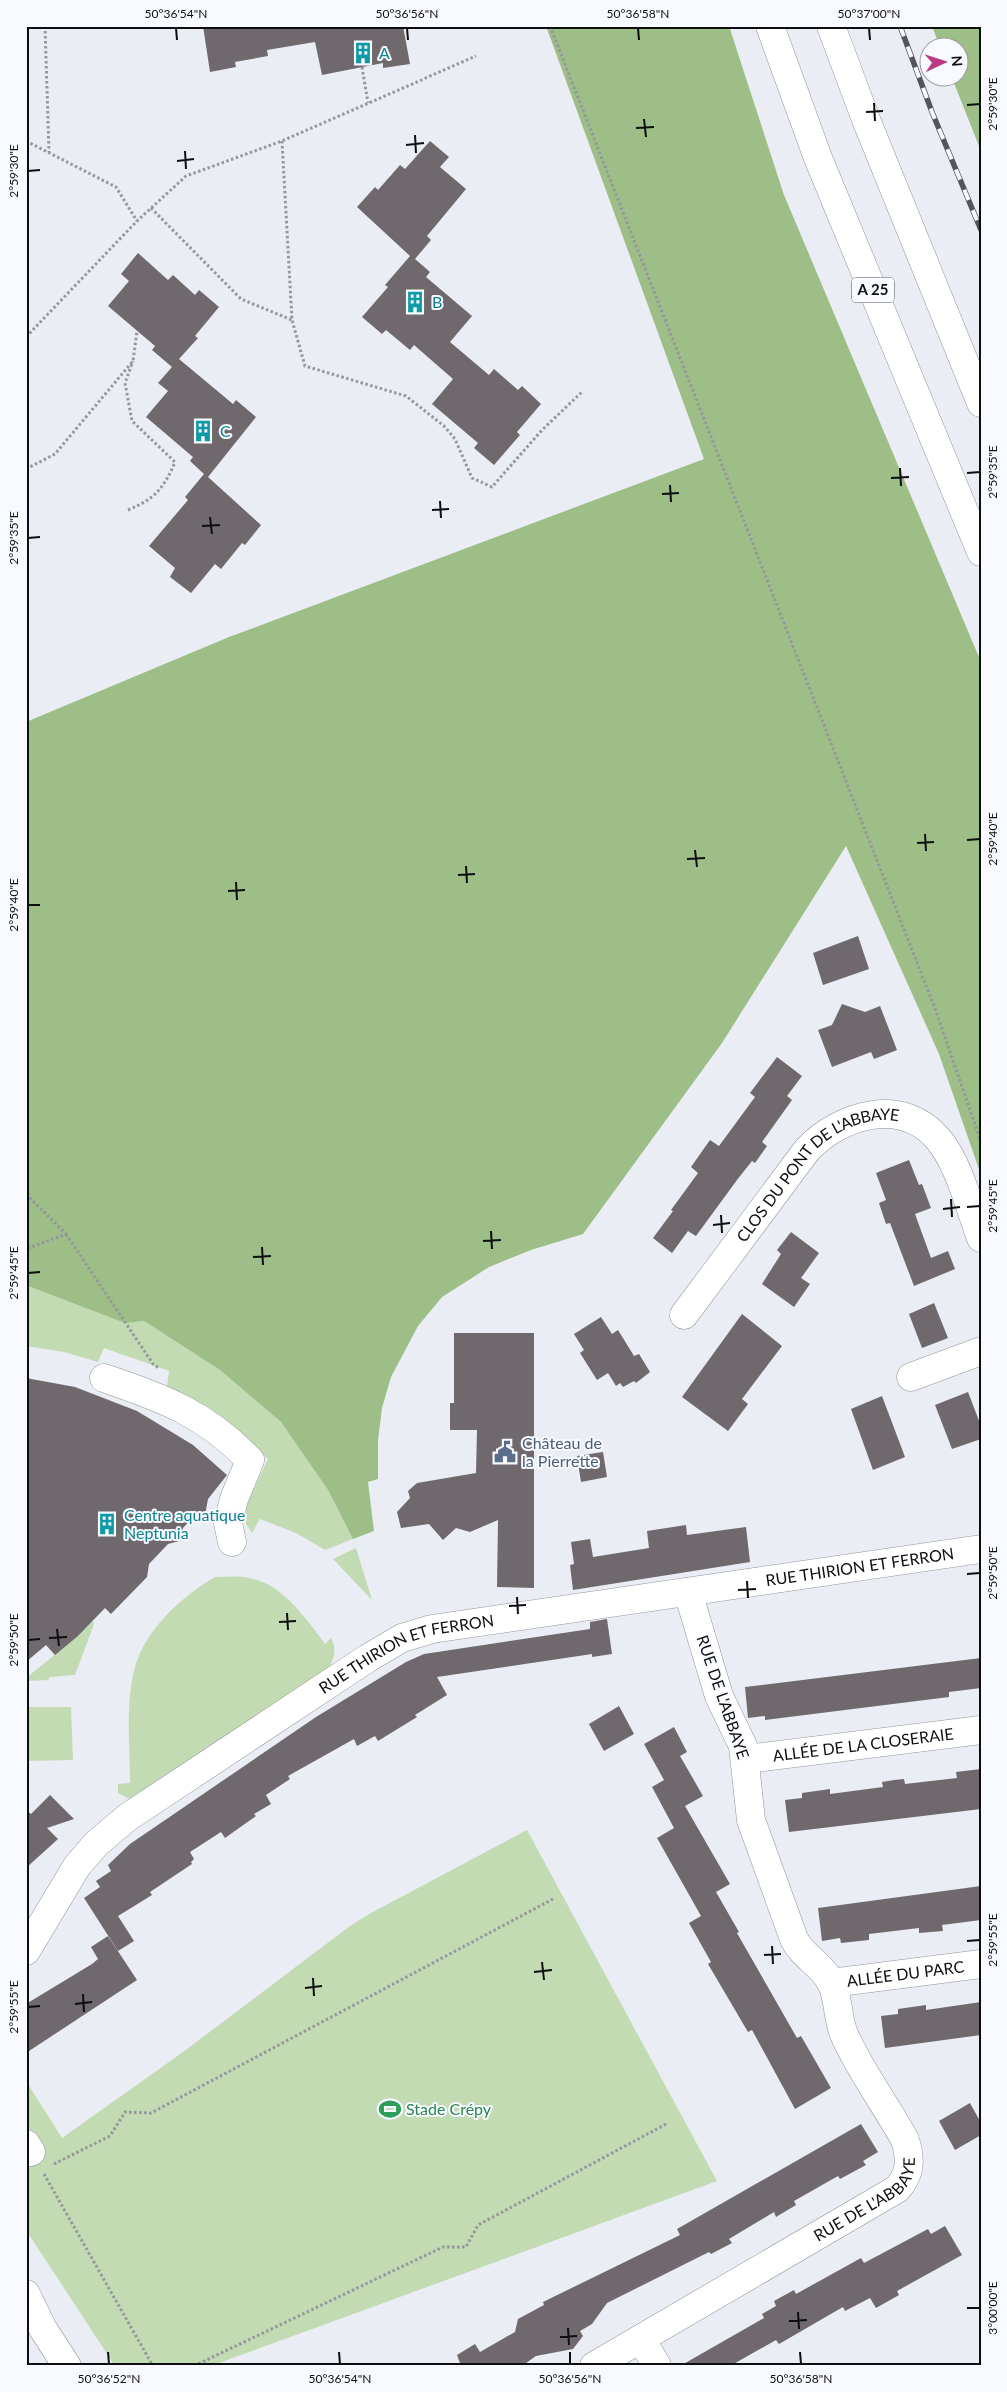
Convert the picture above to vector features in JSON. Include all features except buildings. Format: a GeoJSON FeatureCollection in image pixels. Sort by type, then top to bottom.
{"type":"FeatureCollection","features":[{"type":"Feature","properties":{"kind":"main road","name":"A 25"},"geometry":{"type":"LineString","coordinates":[[770,26],[818,158],[981,552]]}},
{"type":"Feature","properties":{"kind":"main road"},"geometry":{"type":"LineString","coordinates":[[831,26],[865,117],[981,403]]}},
{"type":"Feature","properties":{"kind":"main road","name":"CLOS DU PONT DE L'ABBAYE"},"geometry":{"type":"LineString","coordinates":[[684,1315],[807,1150],[829,1130],[862,1117],[889,1114],[900,1116],[920,1125],[939,1140],[952,1163],[981,1238]]}},
{"type":"Feature","properties":{"kind":"main road"},"geometry":{"type":"LineString","coordinates":[[911,1377],[981,1351]]}},
{"type":"Feature","properties":{"kind":"main road"},"geometry":{"type":"LineString","coordinates":[[104,1378],[165,1399],[194,1414],[230,1440],[250,1460],[234,1499],[228,1523],[232,1542]]}},
{"type":"Feature","properties":{"kind":"main road","name":"RUE THIRION ET FERRON"},"geometry":{"type":"LineString","coordinates":[[26,1951],[78,1866],[110,1832],[128,1817],[360,1663],[402,1638],[432,1629],[981,1549]]}},
{"type":"Feature","properties":{"kind":"main road","name":"RUE DE L'ABBAYE"},"geometry":{"type":"LineString","coordinates":[[594,2366],[897,2189],[904,2182],[909,2172],[910,2162],[905,2140],[848,2043],[831,1983],[818,1965],[798,1948],[794,1939],[751,1820],[746,1759],[739,1736],[721,1701],[688,1592]]}},
{"type":"Feature","properties":{"kind":"main road","name":"ALLÉE DE LA CLOSERAIE"},"geometry":{"type":"LineString","coordinates":[[746,1759],[981,1730]]}},
{"type":"Feature","properties":{"kind":"main road","name":"ALLÉE DU PARC"},"geometry":{"type":"LineString","coordinates":[[831,1983],[981,1964]]}},
{"type":"Feature","properties":{"kind":"main road"},"geometry":{"type":"LineString","coordinates":[[26,2294],[43,2329],[67,2366]]}},
{"type":"Feature","properties":{"kind":"main road"},"geometry":{"type":"LineString","coordinates":[[641,2339],[657,2366]]}},
{"type":"Feature","properties":{"kind":"path"},"geometry":{"type":"LineString","coordinates":[[45,26],[50,152]]}},
{"type":"Feature","properties":{"kind":"path"},"geometry":{"type":"LineString","coordinates":[[550,26],[936,1012],[981,1142]]}},
{"type":"Feature","properties":{"kind":"path"},"geometry":{"type":"LineString","coordinates":[[26,337],[137,221],[186,176],[282,141],[476,56]]}},
{"type":"Feature","properties":{"kind":"path"},"geometry":{"type":"LineString","coordinates":[[362,67],[368,103]]}},
{"type":"Feature","properties":{"kind":"path"},"geometry":{"type":"LineString","coordinates":[[26,140],[116,187],[137,221]]}},
{"type":"Feature","properties":{"kind":"path"},"geometry":{"type":"LineString","coordinates":[[282,141],[292,320],[305,366],[406,396],[444,426],[455,439],[472,478],[492,487],[542,430],[583,391]]}},
{"type":"Feature","properties":{"kind":"path"},"geometry":{"type":"LineString","coordinates":[[151,208],[241,299],[292,320]]}},
{"type":"Feature","properties":{"kind":"path"},"geometry":{"type":"LineString","coordinates":[[128,510],[148,502],[166,482],[176,462],[132,421],[126,383],[133,361],[137,331]]}},
{"type":"Feature","properties":{"kind":"path"},"geometry":{"type":"LineString","coordinates":[[26,468],[55,454],[133,361]]}},
{"type":"Feature","properties":{"kind":"path"},"geometry":{"type":"LineString","coordinates":[[26,1194],[66,1234],[148,1357],[161,1370]]}},
{"type":"Feature","properties":{"kind":"path"},"geometry":{"type":"LineString","coordinates":[[26,1249],[66,1234]]}},
{"type":"Feature","properties":{"kind":"path"},"geometry":{"type":"LineString","coordinates":[[153,2366],[33,2155],[110,2136],[126,2112],[151,2112],[553,1899]]}},
{"type":"Feature","properties":{"kind":"path"},"geometry":{"type":"LineString","coordinates":[[194,2366],[443,2247],[466,2247],[478,2225],[668,2123]]}},
{"type":"Feature","properties":{"kind":"green space"},"geometry":{"type":"Polygon","coordinates":[[[546,26],[729,26],[784,195],[981,662],[981,1175],[939,1054],[846,846],[722,1043],[583,1234],[531,1250],[489,1267],[442,1297],[418,1326],[391,1377],[382,1408],[378,1440],[378,1479],[368,1482],[374,1531],[353,1539],[328,1490],[281,1422],[220,1370],[144,1321],[125,1323],[26,1285],[26,722],[229,637],[704,459],[546,26]]]}},
{"type":"Feature","properties":{"kind":"green space"},"geometry":{"type":"Polygon","coordinates":[[[932,26],[981,26],[981,151],[956,88],[970,88],[970,38],[937,38],[932,26]]]}},
{"type":"Feature","properties":{"kind":"green space"},"geometry":{"type":"Polygon","coordinates":[[[30,1284],[125,1323],[144,1321],[220,1370],[281,1422],[328,1490],[353,1539],[325,1550],[296,1533],[260,1519],[252,1533],[246,1524],[243,1511],[268,1459],[244,1438],[167,1386],[169,1371],[104,1348],[98,1362],[64,1352],[26,1346],[26,1285],[30,1284]]]}},
{"type":"Feature","properties":{"kind":"green space"},"geometry":{"type":"Polygon","coordinates":[[[356,1548],[372,1600],[333,1559],[356,1548]]]}},
{"type":"Feature","properties":{"kind":"green space"},"geometry":{"type":"Polygon","coordinates":[[[215,1577],[240,1577],[257,1580],[269,1585],[280,1593],[309,1622],[325,1644],[331,1638],[334,1654],[329,1669],[131,1800],[118,1793],[118,1784],[130,1783],[130,1696],[135,1667],[140,1653],[156,1627],[167,1615],[190,1594],[215,1577]]]}},
{"type":"Feature","properties":{"kind":"green space"},"geometry":{"type":"Polygon","coordinates":[[[93,1621],[94,1624],[75,1675],[50,1677],[48,1680],[26,1681],[26,1678],[78,1636],[93,1621]]]}},
{"type":"Feature","properties":{"kind":"green space"},"geometry":{"type":"Polygon","coordinates":[[[26,1707],[71,1707],[73,1760],[26,1761],[26,1707]]]}},
{"type":"Feature","properties":{"kind":"green space","name":"Stade Crépy"},"geometry":{"type":"Polygon","coordinates":[[[527,1830],[717,2181],[211,2366],[115,2366],[26,2230],[26,2081],[62,2138],[183,2052],[350,1926],[527,1830]]]}},
{"type":"Feature","properties":{"kind":"railway"},"geometry":{"type":"LineString","coordinates":[[900,26],[932,112],[981,230]]}},
{"type":"Feature","properties":{"kind":"place","name":"A"},"geometry":{"type":"Point","coordinates":[363,53]}},
{"type":"Feature","properties":{"kind":"place","name":"B"},"geometry":{"type":"Point","coordinates":[415,302]}},
{"type":"Feature","properties":{"kind":"place","name":"C"},"geometry":{"type":"Point","coordinates":[203,431]}},
{"type":"Feature","properties":{"kind":"place","name":"Château de la Pierrette"},"geometry":{"type":"Point","coordinates":[505,1452]}},
{"type":"Feature","properties":{"kind":"place","name":"Centre aquatique Neptunia"},"geometry":{"type":"Point","coordinates":[107,1524]}},
{"type":"Feature","properties":{"kind":"place","name":"Stade Crépy"},"geometry":{"type":"Point","coordinates":[390,2109]}}]}
